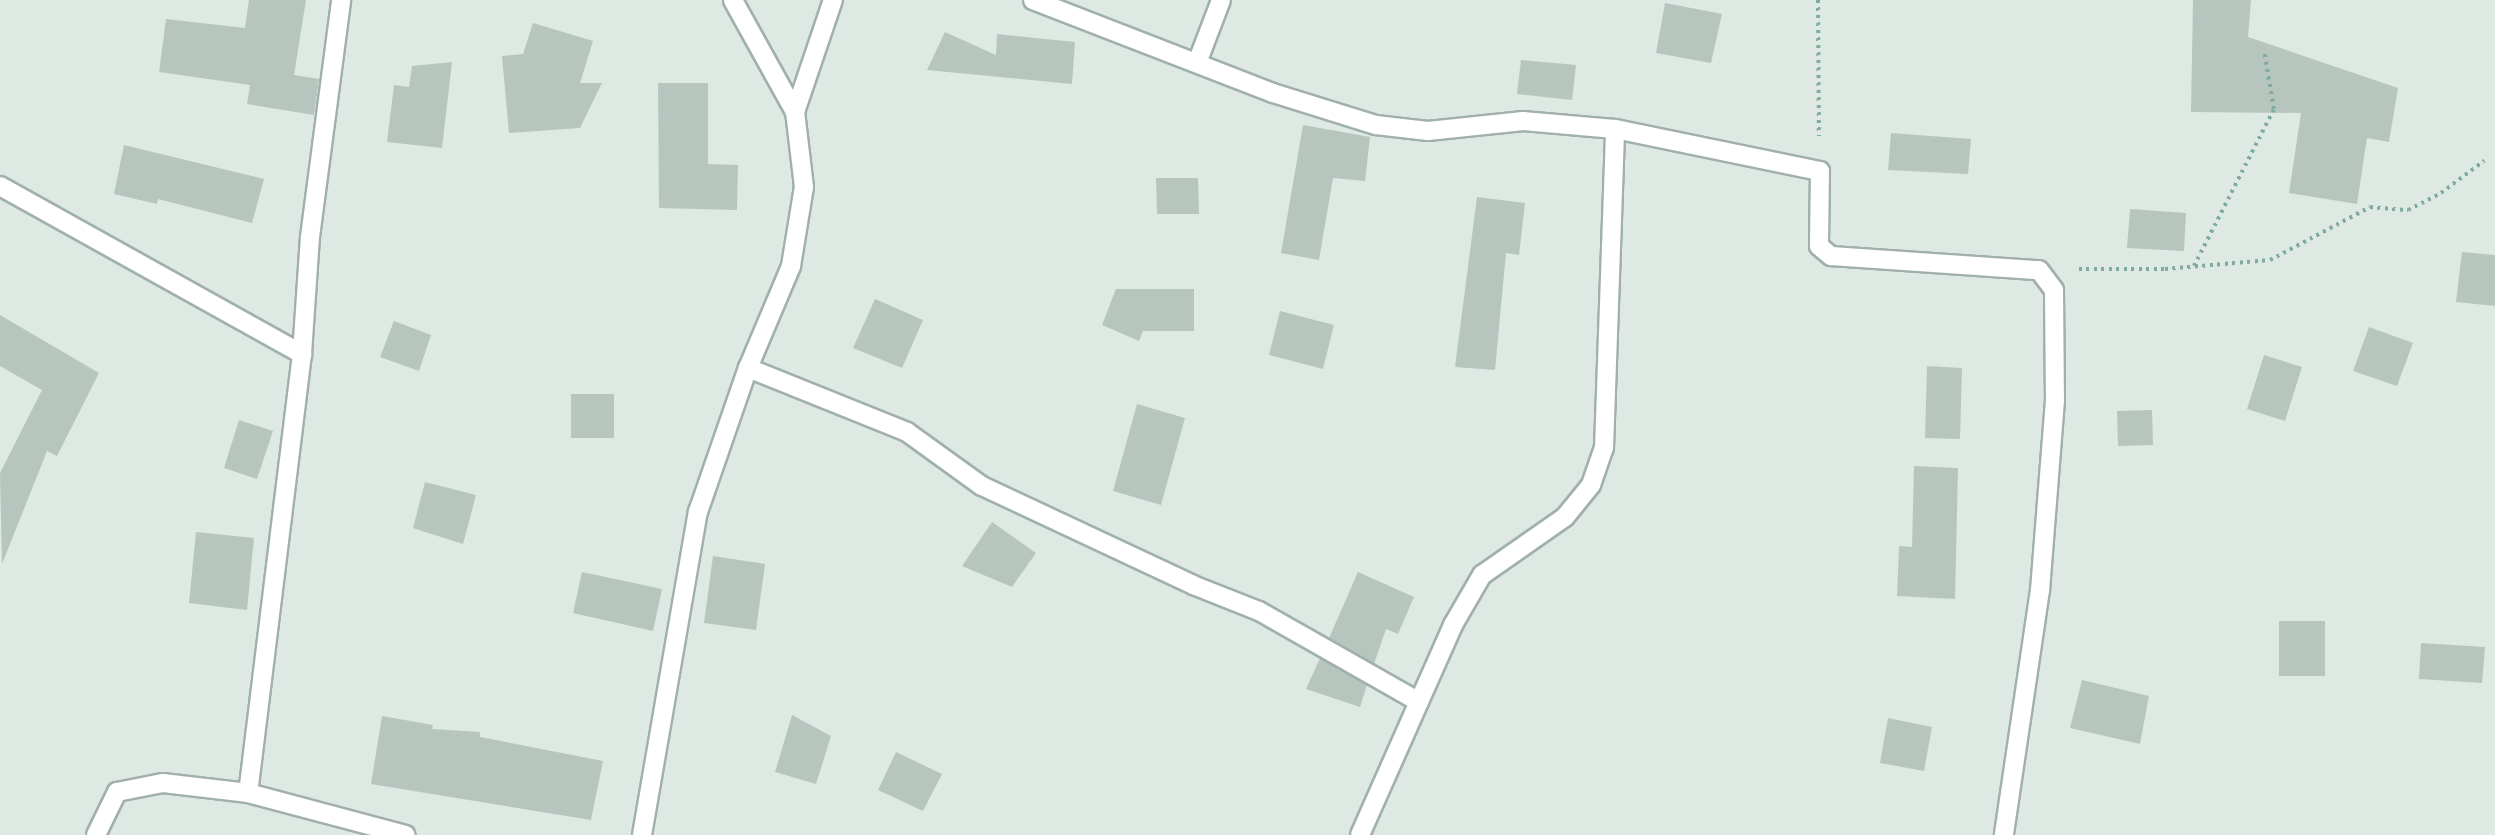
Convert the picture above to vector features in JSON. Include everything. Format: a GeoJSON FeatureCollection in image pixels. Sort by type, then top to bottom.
{"type":"FeatureCollection","features":[{"type":"Feature","properties":{"kind":"street"},"geometry":{"type":"LineString","coordinates":[[248,793],[302,354],[310,237],[341,0]]}},
{"type":"Feature","properties":{"kind":"street"},"geometry":{"type":"LineString","coordinates":[[642,835],[698,512],[748,368],[791,266],[804,187],[795,112],[733,0]]}},
{"type":"Feature","properties":{"kind":"street"},"geometry":{"type":"LineString","coordinates":[[795,112],[833,0]]}},
{"type":"Feature","properties":{"kind":"street"},"geometry":{"type":"LineString","coordinates":[[1033,0],[1273,93],[1377,125],[1428,131],[1523,121],[1615,129],[1821,171],[1819,246],[1831,256],[2039,270],[2054,290],[2055,400],[2040,590],[2004,835]]}},
{"type":"Feature","properties":{"kind":"street"},"geometry":{"type":"LineString","coordinates":[[1197,63],[1221,0]]}},
{"type":"Feature","properties":{"kind":"street"},"geometry":{"type":"LineString","coordinates":[[1360,835],[1453,625],[1482,575],[1565,517],[1591,485],[1604,448],[1615,129]]}},
{"type":"Feature","properties":{"kind":"street"},"geometry":{"type":"LineString","coordinates":[[0,186],[302,354]]}},
{"type":"Feature","properties":{"kind":"street"},"geometry":{"type":"LineString","coordinates":[[748,368],[907,432],[982,486],[1193,585],[1259,611],[1419,702]]}},
{"type":"Feature","properties":{"kind":"street"},"geometry":{"type":"LineString","coordinates":[[96,835],[117,792],[163,783],[248,793],[406,835]]}},
{"type":"Feature","properties":{"kind":"path"},"geometry":{"type":"LineString","coordinates":[[1818,0],[1815,5],[1821,171]]}},
{"type":"Feature","properties":{"kind":"path"},"geometry":{"type":"LineString","coordinates":[[2194,266],[2274,109],[2264,50]]}},
{"type":"Feature","properties":{"kind":"path"},"geometry":{"type":"LineString","coordinates":[[2039,270],[2194,266],[2271,260],[2370,207],[2408,210],[2441,193],[2484,161]]}},
{"type":"Feature","properties":{"kind":"building"},"geometry":{"type":"Polygon","coordinates":[[[249,0],[306,0],[294,75],[319,79],[314,115],[247,104],[250,85],[159,72],[166,19],[245,28],[249,0]]]}},
{"type":"Feature","properties":{"kind":"building"},"geometry":{"type":"Polygon","coordinates":[[[2193,0],[2251,0],[2248,37],[2398,88],[2389,142],[2367,138],[2357,204],[2289,193],[2301,113],[2191,112],[2193,0]]]}},
{"type":"Feature","properties":{"kind":"building"},"geometry":{"type":"Polygon","coordinates":[[[1665,3],[1722,14],[1711,63],[1656,53],[1665,3]]]}},
{"type":"Feature","properties":{"kind":"building"},"geometry":{"type":"Polygon","coordinates":[[[533,23],[593,41],[580,83],[602,83],[580,128],[509,133],[502,56],[523,54],[533,23]]]}},
{"type":"Feature","properties":{"kind":"building"},"geometry":{"type":"Polygon","coordinates":[[[945,32],[996,55],[997,34],[1075,42],[1072,84],[927,70],[945,32]]]}},
{"type":"Feature","properties":{"kind":"building"},"geometry":{"type":"Polygon","coordinates":[[[1521,60],[1576,65],[1572,100],[1517,94],[1521,60]]]}},
{"type":"Feature","properties":{"kind":"building"},"geometry":{"type":"Polygon","coordinates":[[[452,62],[442,148],[387,142],[394,85],[409,87],[412,66],[452,62]]]}},
{"type":"Feature","properties":{"kind":"building"},"geometry":{"type":"Polygon","coordinates":[[[658,83],[708,83],[708,164],[738,165],[737,210],[659,208],[658,83]]]}},
{"type":"Feature","properties":{"kind":"building"},"geometry":{"type":"Polygon","coordinates":[[[1303,125],[1370,137],[1365,181],[1333,178],[1319,260],[1281,253],[1303,125]]]}},
{"type":"Feature","properties":{"kind":"building"},"geometry":{"type":"Polygon","coordinates":[[[1891,133],[1971,139],[1968,174],[1888,170],[1891,133]]]}},
{"type":"Feature","properties":{"kind":"building"},"geometry":{"type":"Polygon","coordinates":[[[124,145],[264,179],[252,223],[158,199],[157,204],[114,194],[124,145]]]}},
{"type":"Feature","properties":{"kind":"building"},"geometry":{"type":"Polygon","coordinates":[[[1156,178],[1198,178],[1199,214],[1157,214],[1156,178]]]}},
{"type":"Feature","properties":{"kind":"building"},"geometry":{"type":"Polygon","coordinates":[[[1477,197],[1525,203],[1519,255],[1506,253],[1495,370],[1455,367],[1477,197]]]}},
{"type":"Feature","properties":{"kind":"building"},"geometry":{"type":"Polygon","coordinates":[[[2130,209],[2186,213],[2184,251],[2127,248],[2130,209]]]}},
{"type":"Feature","properties":{"kind":"building"},"geometry":{"type":"Polygon","coordinates":[[[2462,252],[2495,255],[2495,306],[2456,302],[2462,252]]]}},
{"type":"Feature","properties":{"kind":"building"},"geometry":{"type":"Polygon","coordinates":[[[1116,289],[1194,289],[1194,331],[1143,331],[1139,341],[1102,325],[1116,289]]]}},
{"type":"Feature","properties":{"kind":"building"},"geometry":{"type":"Polygon","coordinates":[[[875,299],[923,320],[902,368],[853,348],[875,299]]]}},
{"type":"Feature","properties":{"kind":"building"},"geometry":{"type":"Polygon","coordinates":[[[1280,311],[1334,325],[1323,369],[1269,355],[1280,311]]]}},
{"type":"Feature","properties":{"kind":"building"},"geometry":{"type":"Polygon","coordinates":[[[0,315],[99,373],[57,456],[47,451],[2,564],[0,473],[42,390],[0,366],[0,315]]]}},
{"type":"Feature","properties":{"kind":"building"},"geometry":{"type":"Polygon","coordinates":[[[394,321],[431,335],[419,371],[380,357],[394,321]]]}},
{"type":"Feature","properties":{"kind":"building"},"geometry":{"type":"Polygon","coordinates":[[[2369,327],[2413,343],[2397,386],[2353,371],[2369,327]]]}},
{"type":"Feature","properties":{"kind":"building"},"geometry":{"type":"Polygon","coordinates":[[[2264,355],[2302,367],[2285,421],[2247,409],[2264,355]]]}},
{"type":"Feature","properties":{"kind":"building"},"geometry":{"type":"Polygon","coordinates":[[[1927,366],[1962,368],[1960,439],[1925,438],[1927,366]]]}},
{"type":"Feature","properties":{"kind":"building"},"geometry":{"type":"Polygon","coordinates":[[[571,394],[614,394],[614,438],[571,438],[571,394]]]}},
{"type":"Feature","properties":{"kind":"building"},"geometry":{"type":"Polygon","coordinates":[[[1137,404],[1185,418],[1161,505],[1113,491],[1137,404]]]}},
{"type":"Feature","properties":{"kind":"building"},"geometry":{"type":"Polygon","coordinates":[[[2152,410],[2153,445],[2118,446],[2117,411],[2152,410]]]}},
{"type":"Feature","properties":{"kind":"building"},"geometry":{"type":"Polygon","coordinates":[[[239,420],[273,431],[257,479],[224,468],[239,420]]]}},
{"type":"Feature","properties":{"kind":"building"},"geometry":{"type":"Polygon","coordinates":[[[1914,466],[1958,468],[1955,599],[1897,596],[1899,546],[1912,547],[1914,466]]]}},
{"type":"Feature","properties":{"kind":"building"},"geometry":{"type":"Polygon","coordinates":[[[425,482],[476,495],[463,544],[413,528],[425,482]]]}},
{"type":"Feature","properties":{"kind":"building"},"geometry":{"type":"Polygon","coordinates":[[[992,522],[1036,553],[1012,587],[962,566],[992,522]]]}},
{"type":"Feature","properties":{"kind":"building"},"geometry":{"type":"Polygon","coordinates":[[[196,532],[254,538],[247,610],[189,603],[196,532]]]}},
{"type":"Feature","properties":{"kind":"building"},"geometry":{"type":"Polygon","coordinates":[[[713,556],[765,564],[756,630],[704,623],[713,556]]]}},
{"type":"Feature","properties":{"kind":"building"},"geometry":{"type":"Polygon","coordinates":[[[582,572],[662,589],[653,631],[573,613],[582,572]]]}},
{"type":"Feature","properties":{"kind":"building"},"geometry":{"type":"Polygon","coordinates":[[[1358,572],[1414,597],[1398,634],[1386,629],[1374,664],[1329,638],[1358,572]]]}},
{"type":"Feature","properties":{"kind":"building"},"geometry":{"type":"Polygon","coordinates":[[[2279,621],[2325,621],[2325,676],[2279,676],[2279,621]]]}},
{"type":"Feature","properties":{"kind":"building"},"geometry":{"type":"Polygon","coordinates":[[[2421,643],[2485,647],[2482,683],[2419,679],[2421,643]]]}},
{"type":"Feature","properties":{"kind":"building"},"geometry":{"type":"Polygon","coordinates":[[[1320,658],[1367,685],[1360,707],[1306,689],[1320,658]]]}},
{"type":"Feature","properties":{"kind":"building"},"geometry":{"type":"Polygon","coordinates":[[[2082,680],[2149,696],[2140,744],[2070,728],[2082,680]]]}},
{"type":"Feature","properties":{"kind":"building"},"geometry":{"type":"Polygon","coordinates":[[[792,715],[831,736],[816,784],[775,772],[792,715]]]}},
{"type":"Feature","properties":{"kind":"building"},"geometry":{"type":"Polygon","coordinates":[[[382,716],[433,725],[432,729],[480,732],[480,737],[603,761],[591,820],[371,784],[382,716]]]}},
{"type":"Feature","properties":{"kind":"building"},"geometry":{"type":"Polygon","coordinates":[[[1888,718],[1932,727],[1924,771],[1880,763],[1888,718]]]}},
{"type":"Feature","properties":{"kind":"building"},"geometry":{"type":"Polygon","coordinates":[[[896,752],[942,774],[923,811],[878,790],[896,752]]]}}]}
